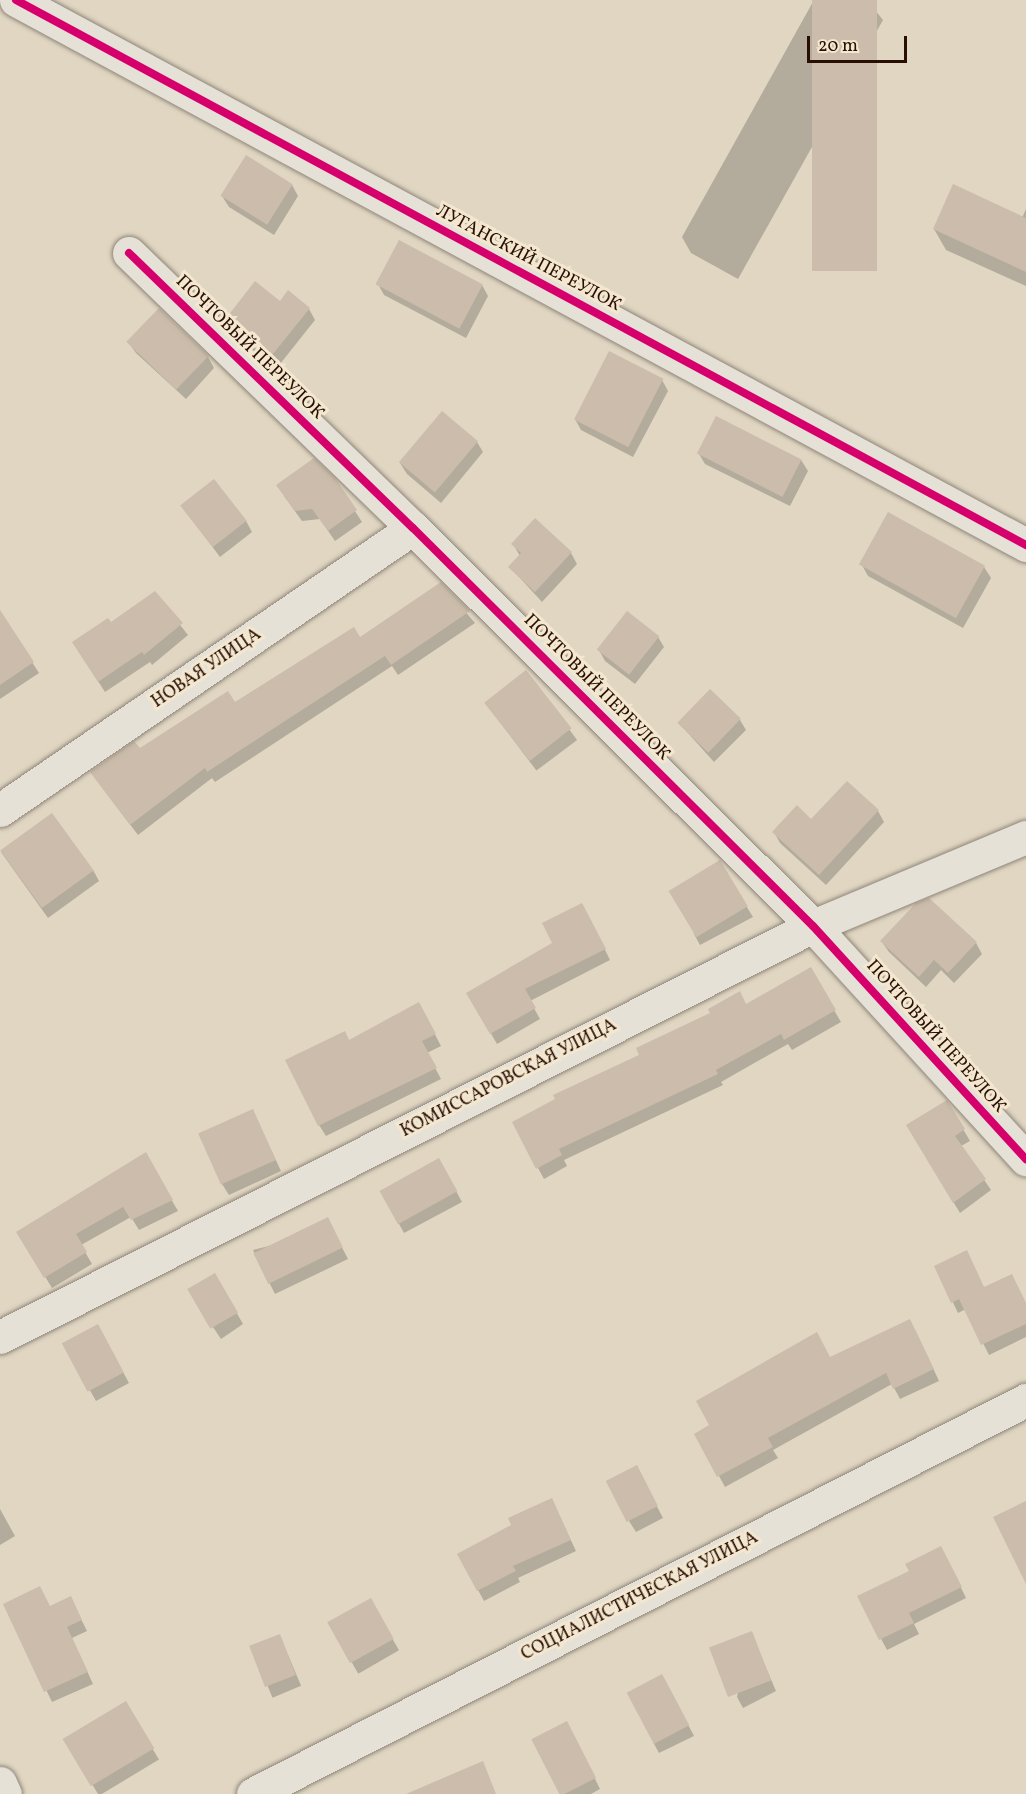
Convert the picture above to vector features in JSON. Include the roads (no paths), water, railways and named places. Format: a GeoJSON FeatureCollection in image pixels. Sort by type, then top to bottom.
{"type":"FeatureCollection","features":[{"type":"Feature","properties":{"kind":"street","name":"ЛУГАНСКИЙ ПЕРЕУЛОК"},"geometry":{"type":"LineString","coordinates":[[16,0],[1026,545]]}},
{"type":"Feature","properties":{"kind":"street","name":"ПОЧТОВЫЙ ПЕРЕУЛОК"},"geometry":{"type":"LineString","coordinates":[[129,253],[413,528],[813,926],[1026,1159]]}},
{"type":"Feature","properties":{"kind":"street","name":"НОВАЯ УЛИЦА"},"geometry":{"type":"LineString","coordinates":[[0,810],[413,528]]}},
{"type":"Feature","properties":{"kind":"street","name":"КОМИССАРОВСКАЯ УЛИЦА"},"geometry":{"type":"LineString","coordinates":[[0,1337],[813,926],[1026,837]]}},
{"type":"Feature","properties":{"kind":"street","name":"СОЦИАЛИСТИЧЕСКАЯ УЛИЦА"},"geometry":{"type":"LineString","coordinates":[[253,1794],[1026,1400]]}},
{"type":"Feature","properties":{"kind":"street"},"geometry":{"type":"LineString","coordinates":[[0,1783],[5,1794]]}}]}
